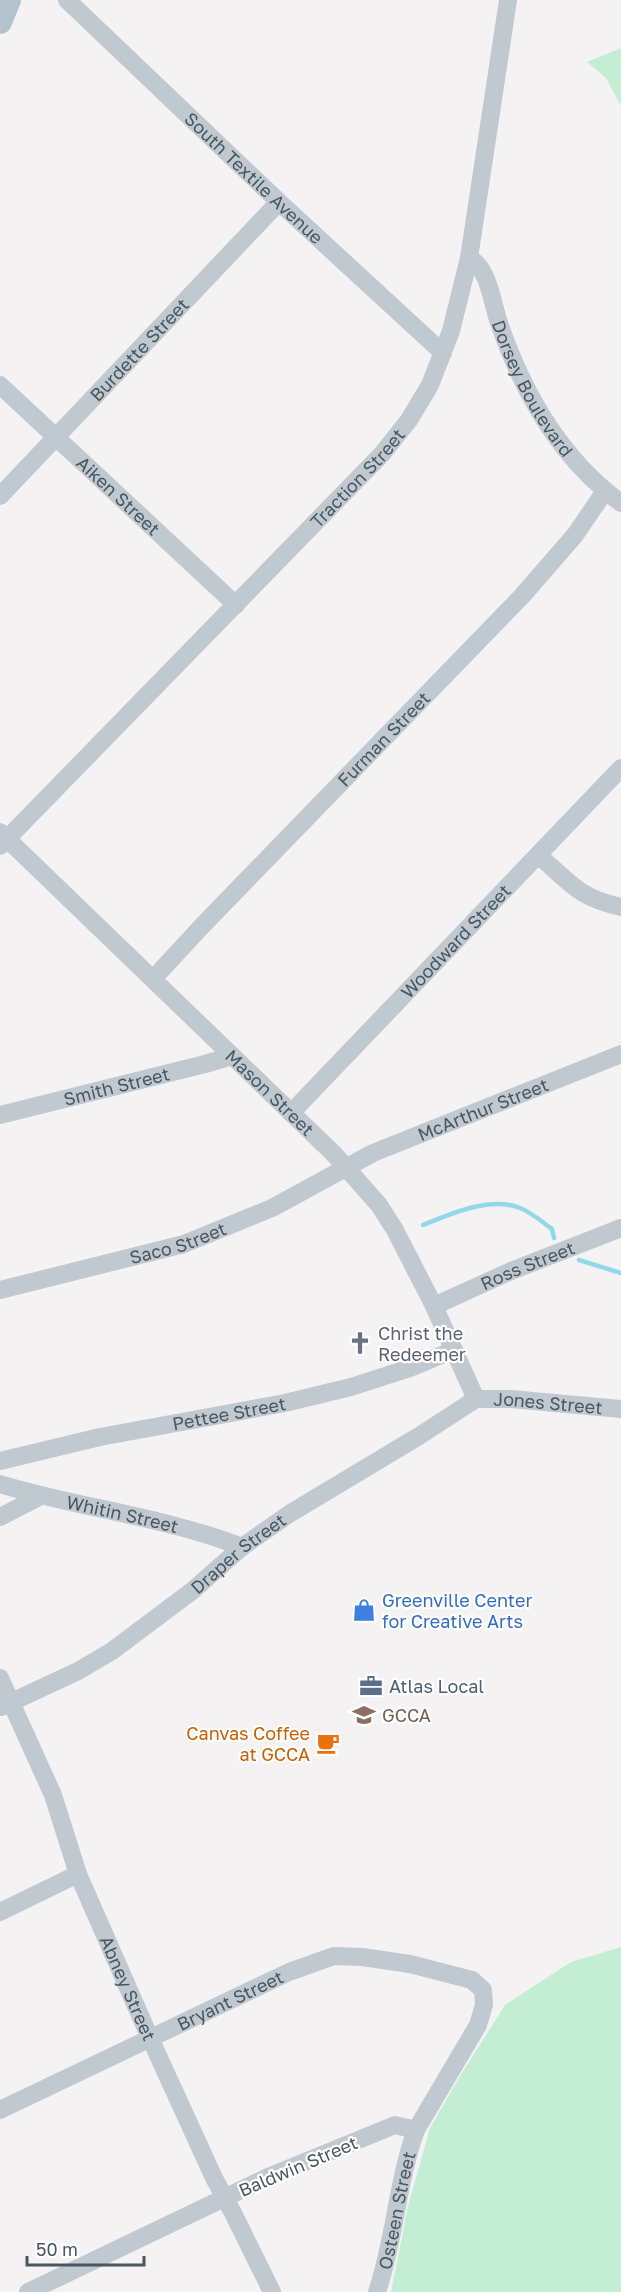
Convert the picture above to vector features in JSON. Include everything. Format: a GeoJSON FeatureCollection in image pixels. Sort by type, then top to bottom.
{"type":"FeatureCollection","features":[{"type":"Feature","properties":{"kind":"main road"},"geometry":{"type":"LineString","coordinates":[[0,22],[9,0]]}},
{"type":"Feature","properties":{"kind":"street","name":"South Textile Avenue"},"geometry":{"type":"LineString","coordinates":[[67,0],[279,202],[443,353]]}},
{"type":"Feature","properties":{"kind":"street","name":"Traction Street"},"geometry":{"type":"LineString","coordinates":[[2,839],[236,605],[382,454],[409,420],[430,385],[443,353],[451,331],[469,258],[508,0]]}},
{"type":"Feature","properties":{"kind":"street","name":"Burdette Street"},"geometry":{"type":"LineString","coordinates":[[0,496],[279,202]]}},
{"type":"Feature","properties":{"kind":"street","name":"Dorsey Boulevard"},"geometry":{"type":"LineString","coordinates":[[469,258],[477,262],[485,279],[509,353],[531,400],[581,466],[605,491],[621,503]]}},
{"type":"Feature","properties":{"kind":"street","name":"Aiken Street"},"geometry":{"type":"LineString","coordinates":[[0,385],[236,605]]}},
{"type":"Feature","properties":{"kind":"street","name":"Furman Street"},"geometry":{"type":"LineString","coordinates":[[153,979],[522,596],[570,542],[605,491]]}},
{"type":"Feature","properties":{"kind":"street","name":"Woodward Street"},"geometry":{"type":"LineString","coordinates":[[291,1113],[621,768]]}},
{"type":"Feature","properties":{"kind":"street","name":"Mason Street"},"geometry":{"type":"LineString","coordinates":[[2,839],[153,979],[346,1167],[395,1230],[434,1306],[476,1399]]}},
{"type":"Feature","properties":{"kind":"street"},"geometry":{"type":"LineString","coordinates":[[538,855],[583,894],[597,901],[621,907]]}},
{"type":"Feature","properties":{"kind":"street","name":"McArthur Street"},"geometry":{"type":"LineString","coordinates":[[346,1167],[373,1153],[621,1054]]}},
{"type":"Feature","properties":{"kind":"street","name":"Smith Street"},"geometry":{"type":"LineString","coordinates":[[0,1115],[232,1056]]}},
{"type":"Feature","properties":{"kind":"street","name":"Saco Street"},"geometry":{"type":"LineString","coordinates":[[0,1290],[184,1244],[272,1208],[346,1167]]}},
{"type":"Feature","properties":{"kind":"street","name":"Ross Street"},"geometry":{"type":"LineString","coordinates":[[434,1306],[511,1271],[621,1228]]}},
{"type":"Feature","properties":{"kind":"street","name":"Pettee Street"},"geometry":{"type":"LineString","coordinates":[[0,1461],[100,1437],[285,1403],[351,1387],[410,1368],[454,1350]]}},
{"type":"Feature","properties":{"kind":"street","name":"Jones Street"},"geometry":{"type":"LineString","coordinates":[[476,1399],[511,1399],[621,1409]]}},
{"type":"Feature","properties":{"kind":"street","name":"Draper Street"},"geometry":{"type":"LineString","coordinates":[[5,1705],[78,1671],[112,1651],[192,1591],[242,1548],[327,1490],[419,1436],[476,1399]]}},
{"type":"Feature","properties":{"kind":"street","name":"Whitin Street"},"geometry":{"type":"LineString","coordinates":[[0,1484],[41,1496],[212,1535],[242,1548]]}},
{"type":"Feature","properties":{"kind":"street"},"geometry":{"type":"LineString","coordinates":[[0,1517],[41,1496]]}},
{"type":"Feature","properties":{"kind":"street","name":"Abney Street"},"geometry":{"type":"LineString","coordinates":[[0,1678],[5,1705],[53,1795],[78,1874],[150,2038],[214,2178],[272,2292]]}},
{"type":"Feature","properties":{"kind":"street"},"geometry":{"type":"LineString","coordinates":[[0,1912],[78,1874]]}},
{"type":"Feature","properties":{"kind":"street","name":"Bryant Street"},"geometry":{"type":"LineString","coordinates":[[0,2110],[289,1972],[334,1956],[362,1957],[410,1964],[474,1981],[483,1989],[484,2005],[478,2025],[416,2130]]}},
{"type":"Feature","properties":{"kind":"street","name":"Baldwin Street"},"geometry":{"type":"LineString","coordinates":[[28,2292],[268,2177],[395,2125],[416,2130]]}},
{"type":"Feature","properties":{"kind":"street","name":"Osteen Street"},"geometry":{"type":"LineString","coordinates":[[377,2292],[395,2225],[406,2158],[416,2130]]}},
{"type":"Feature","properties":{"kind":"green space"},"geometry":{"type":"Polygon","coordinates":[[[621,48],[621,106],[606,78],[587,62],[621,48]]]}},
{"type":"Feature","properties":{"kind":"green space"},"geometry":{"type":"Polygon","coordinates":[[[621,1947],[621,2292],[391,2292],[408,2206],[430,2128],[505,2005],[571,1962],[621,1947]]]}},
{"type":"Feature","properties":{"kind":"waterway"},"geometry":{"type":"LineString","coordinates":[[423,1225],[471,1208],[496,1204],[509,1205],[536,1217],[552,1229],[554,1238]]}},
{"type":"Feature","properties":{"kind":"waterway"},"geometry":{"type":"LineString","coordinates":[[579,1260],[621,1273]]}},
{"type":"Feature","properties":{"kind":"place","name":"Christ the Redeemer"},"geometry":{"type":"Point","coordinates":[360,1343]}},
{"type":"Feature","properties":{"kind":"place","name":"Greenville Center for Creative Arts"},"geometry":{"type":"Point","coordinates":[364,1610]}},
{"type":"Feature","properties":{"kind":"place","name":"Atlas Local"},"geometry":{"type":"Point","coordinates":[371,1686]}},
{"type":"Feature","properties":{"kind":"place","name":"GCCA"},"geometry":{"type":"Point","coordinates":[364,1715]}},
{"type":"Feature","properties":{"kind":"place","name":"Canvas Coffee at GCCA"},"geometry":{"type":"Point","coordinates":[328,1743]}}]}
